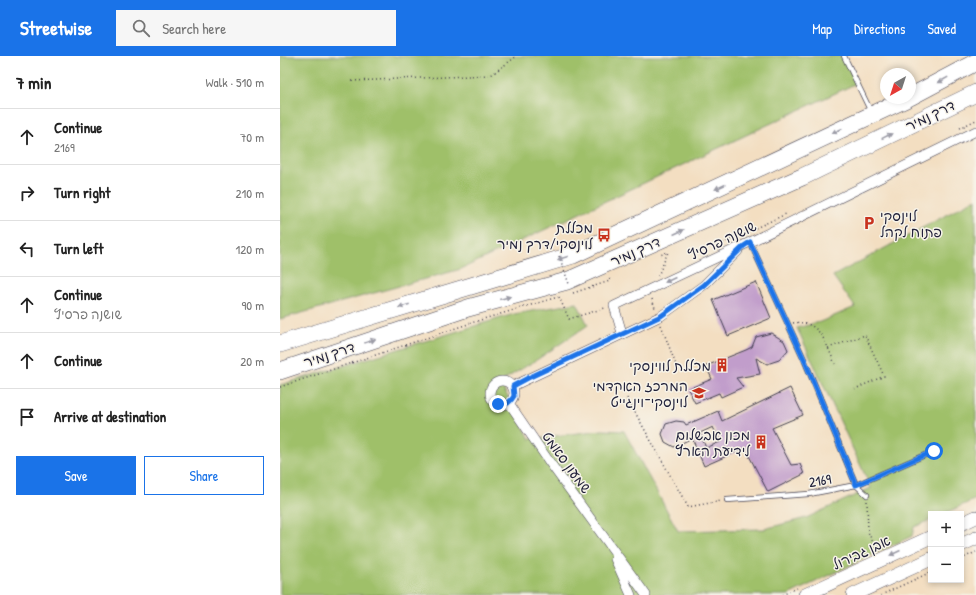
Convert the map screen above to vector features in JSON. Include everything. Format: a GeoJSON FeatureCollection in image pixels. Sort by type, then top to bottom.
{"type":"FeatureCollection","features":[{"type":"Feature","properties":{"kind":"highway","name":"דרך נמיר"},"geometry":{"type":"LineString","coordinates":[[916,94],[976,62]]}},
{"type":"Feature","properties":{"kind":"highway","name":"דרך נמיר"},"geometry":{"type":"LineString","coordinates":[[280,371],[468,308],[567,281],[802,178],[976,93]]}},
{"type":"Feature","properties":{"kind":"highway","name":"דרך נמיר"},"geometry":{"type":"LineString","coordinates":[[280,344],[573,255],[896,104]]}},
{"type":"Feature","properties":{"kind":"street","name":"שושנה פרסיץ"},"geometry":{"type":"LineString","coordinates":[[614,306],[747,244],[976,131]]}},
{"type":"Feature","properties":{"kind":"street"},"geometry":{"type":"LineString","coordinates":[[513,386],[622,333],[659,317],[704,285],[747,244]]}},
{"type":"Feature","properties":{"kind":"street"},"geometry":{"type":"LineString","coordinates":[[614,306],[622,333]]}},
{"type":"Feature","properties":{"kind":"street"},"geometry":{"type":"LineString","coordinates":[[501,380],[509,382],[513,386],[514,396],[509,403],[502,405],[494,402],[490,391],[494,383],[501,380]]}},
{"type":"Feature","properties":{"kind":"street","name":"שמעון סאמט"},"geometry":{"type":"LineString","coordinates":[[509,403],[548,460],[646,595]]}},
{"type":"Feature","properties":{"kind":"street"},"geometry":{"type":"LineString","coordinates":[[964,523],[976,517]]}},
{"type":"Feature","properties":{"kind":"street","name":"שמעון סאמט"},"geometry":{"type":"LineString","coordinates":[[604,537],[631,595]]}},
{"type":"Feature","properties":{"kind":"street"},"geometry":{"type":"LineString","coordinates":[[964,544],[976,538]]}},
{"type":"Feature","properties":{"kind":"street","name":"אבן גבירול"},"geometry":{"type":"LineString","coordinates":[[805,595],[928,539]]}},
{"type":"Feature","properties":{"kind":"street"},"geometry":{"type":"LineString","coordinates":[[853,595],[928,560]]}},
{"type":"Feature","properties":{"kind":"lane"},"geometry":{"type":"LineString","coordinates":[[844,56],[873,115]]}},
{"type":"Feature","properties":{"kind":"lane"},"geometry":{"type":"LineString","coordinates":[[747,244],[788,324],[856,485],[867,495]]}},
{"type":"Feature","properties":{"kind":"lane","name":"2169"},"geometry":{"type":"LineString","coordinates":[[727,500],[809,494],[856,485],[934,451]]}},
{"type":"Feature","properties":{"kind":"path"},"geometry":{"type":"LineString","coordinates":[[352,81],[491,75],[517,56]]}},
{"type":"Feature","properties":{"kind":"path"},"geometry":{"type":"LineString","coordinates":[[653,257],[668,252],[653,288],[659,317],[676,365]]}},
{"type":"Feature","properties":{"kind":"path"},"geometry":{"type":"LineString","coordinates":[[559,256],[569,284]]}},
{"type":"Feature","properties":{"kind":"path"},"geometry":{"type":"LineString","coordinates":[[573,293],[610,281],[609,272]]}},
{"type":"Feature","properties":{"kind":"path"},"geometry":{"type":"LineString","coordinates":[[557,293],[569,320],[614,306]]}},
{"type":"Feature","properties":{"kind":"path"},"geometry":{"type":"LineString","coordinates":[[280,387],[480,320],[559,297]]}},
{"type":"Feature","properties":{"kind":"path"},"geometry":{"type":"LineString","coordinates":[[788,324],[799,322],[813,326],[820,332],[835,364]]}},
{"type":"Feature","properties":{"kind":"path"},"geometry":{"type":"LineString","coordinates":[[828,348],[865,335],[884,376],[855,389]]}},
{"type":"Feature","properties":{"kind":"path"},"geometry":{"type":"LineString","coordinates":[[627,398],[688,506],[727,500]]}},
{"type":"Feature","properties":{"kind":"path"},"geometry":{"type":"LineString","coordinates":[[867,495],[868,532],[881,560]]}},
{"type":"Feature","properties":{"kind":"path"},"geometry":{"type":"LineString","coordinates":[[964,558],[976,552]]}},
{"type":"Feature","properties":{"kind":"path"},"geometry":{"type":"LineString","coordinates":[[881,595],[928,573]]}},
{"type":"Feature","properties":{"kind":"green space"},"geometry":{"type":"Polygon","coordinates":[[[280,56],[843,56],[857,83],[461,269],[280,319],[280,56]]]}},
{"type":"Feature","properties":{"kind":"green space"},"geometry":{"type":"Polygon","coordinates":[[[976,199],[976,499],[950,511],[928,511],[928,521],[914,527],[912,536],[788,595],[280,595],[280,385],[514,314],[577,303],[588,325],[538,359],[505,379],[501,384],[530,439],[602,430],[624,431],[678,531],[764,529],[806,518],[871,488],[797,328],[820,322],[855,307],[833,276],[976,199]]]}},
{"type":"Feature","properties":{"kind":"building"},"geometry":{"type":"Polygon","coordinates":[[[756,282],[771,318],[728,336],[713,300],[756,282]]]}},
{"type":"Feature","properties":{"kind":"building","name":"מכללת לווינסקי"},"geometry":{"type":"Polygon","coordinates":[[[771,333],[784,341],[788,350],[779,360],[767,364],[756,358],[760,374],[736,378],[743,387],[721,397],[719,393],[695,403],[688,389],[712,379],[706,366],[752,347],[756,337],[771,333]]]}},
{"type":"Feature","properties":{"kind":"building","name":"מכון אבשלום לידיעת הארץ"},"geometry":{"type":"Polygon","coordinates":[[[790,388],[803,415],[772,428],[791,465],[800,464],[804,474],[768,492],[745,448],[704,466],[692,438],[674,447],[665,442],[662,434],[666,424],[676,421],[684,422],[686,425],[718,411],[722,421],[790,388]],[[713,427],[700,433],[706,448],[720,442],[713,427]]]}},
{"type":"Feature","properties":{"kind":"place","name":"לוינסקי פתוח לקהל"},"geometry":{"type":"Point","coordinates":[869,223]}},
{"type":"Feature","properties":{"kind":"place","name":"מכללת לוינסקי/דרך נמיר"},"geometry":{"type":"Point","coordinates":[604,235]}},
{"type":"Feature","properties":{"kind":"place","name":"מכללת לווינסקי"},"geometry":{"type":"Point","coordinates":[722,365]}},
{"type":"Feature","properties":{"kind":"place","name":"המרכז האקדמי לוינסקי־וינגייט"},"geometry":{"type":"Point","coordinates":[699,393]}},
{"type":"Feature","properties":{"kind":"place","name":"מכון אבשלום לידיעת הארץ"},"geometry":{"type":"Point","coordinates":[761,442]}},
{"type":"Feature","properties":{"kind":"route"},"geometry":{"type":"LineString","coordinates":[[498,404],[506,405],[512,400],[515,392],[513,386],[622,333],[661,316],[704,285],[750,242],[804,359],[856,485],[934,451]]}}]}
